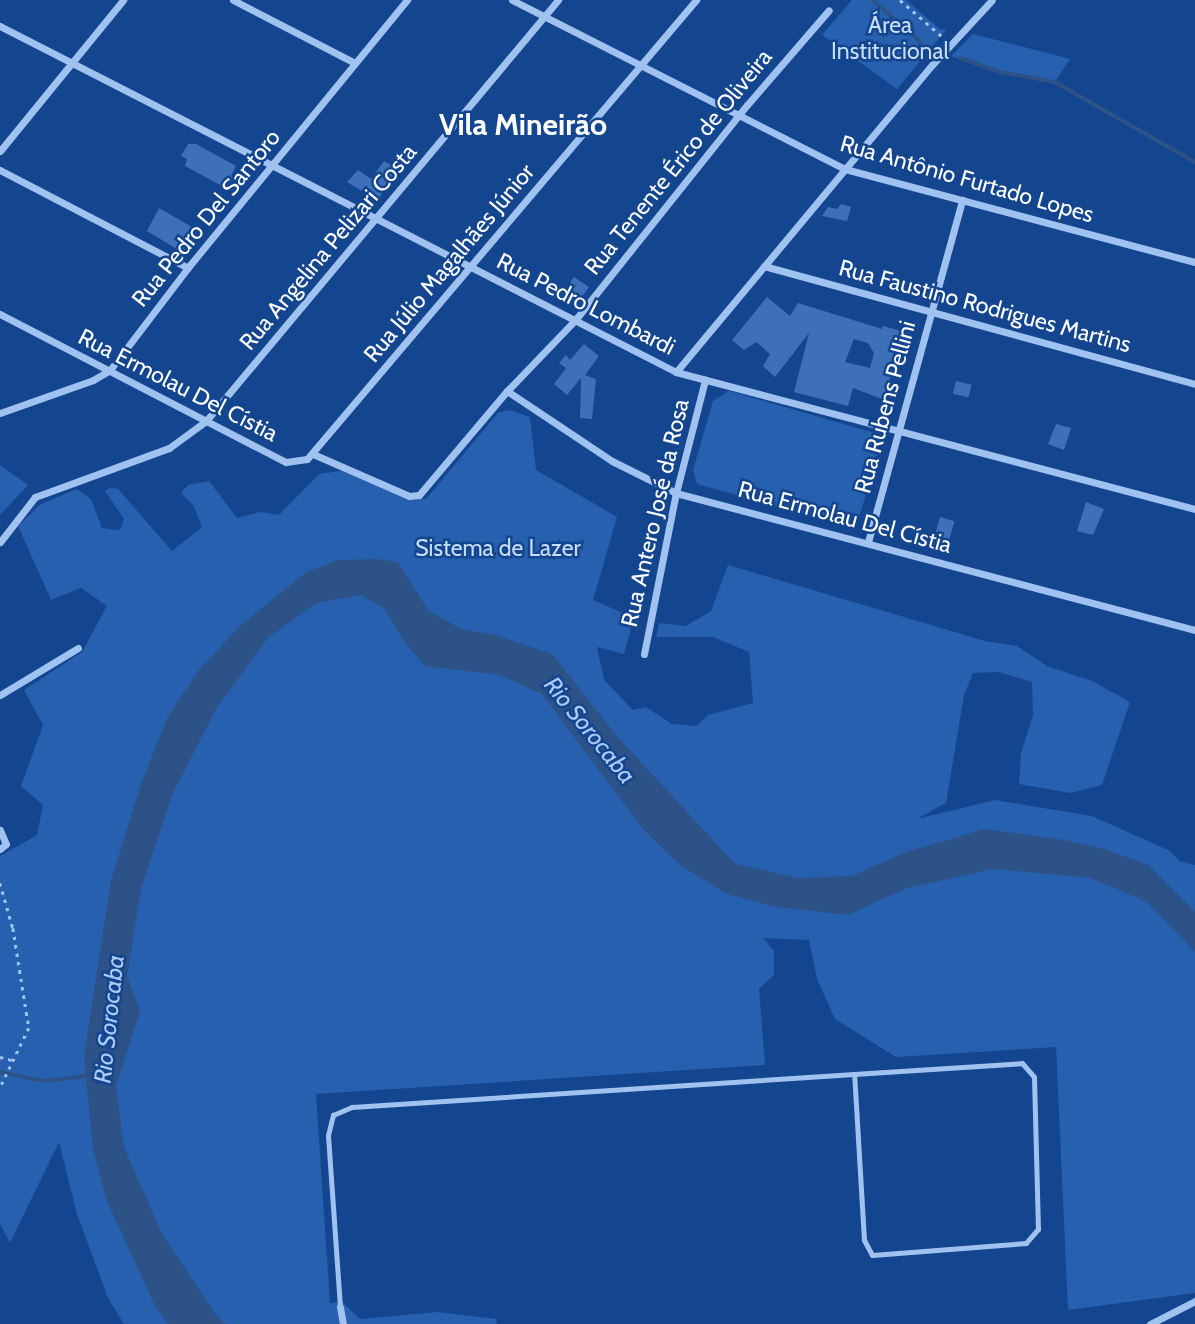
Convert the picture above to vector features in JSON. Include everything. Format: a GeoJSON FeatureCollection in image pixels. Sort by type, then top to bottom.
{"type":"FeatureCollection","features":[{"type":"Feature","properties":{"kind":"street"},"geometry":{"type":"LineString","coordinates":[[0,151],[123,0]]}},
{"type":"Feature","properties":{"kind":"street"},"geometry":{"type":"LineString","coordinates":[[233,0],[355,63]]}},
{"type":"Feature","properties":{"kind":"street","name":"Rua Pedro Del Santoro"},"geometry":{"type":"LineString","coordinates":[[0,413],[93,380],[110,370],[188,268],[407,0]]}},
{"type":"Feature","properties":{"kind":"street","name":"Rua Antônio Furtado Lopes"},"geometry":{"type":"LineString","coordinates":[[512,0],[845,169],[1195,262]]}},
{"type":"Feature","properties":{"kind":"street","name":"Rua Angelina Pelizari Costa"},"geometry":{"type":"LineString","coordinates":[[0,542],[35,497],[169,448],[206,421],[558,0]]}},
{"type":"Feature","properties":{"kind":"street","name":"Rua Júlio Magalhães Júnior"},"geometry":{"type":"LineString","coordinates":[[313,454],[696,0]]}},
{"type":"Feature","properties":{"kind":"street","name":"Rua Antero José da Rosa"},"geometry":{"type":"LineString","coordinates":[[676,372],[950,43],[992,0]]}},
{"type":"Feature","properties":{"kind":"street","name":"Rua Tenente Érico de Oliveira"},"geometry":{"type":"LineString","coordinates":[[313,454],[409,496],[419,495],[507,391],[576,319],[740,115],[829,10]]}},
{"type":"Feature","properties":{"kind":"street","name":"Rua Pedro Lombardi"},"geometry":{"type":"LineString","coordinates":[[0,26],[676,372],[1195,509]]}},
{"type":"Feature","properties":{"kind":"street"},"geometry":{"type":"LineString","coordinates":[[0,170],[188,268]]}},
{"type":"Feature","properties":{"kind":"street","name":"Rua Rubens Pellini"},"geometry":{"type":"LineString","coordinates":[[868,542],[962,200]]}},
{"type":"Feature","properties":{"kind":"street","name":"Rua Faustino Rodrigues Martins"},"geometry":{"type":"LineString","coordinates":[[764,267],[1195,384]]}},
{"type":"Feature","properties":{"kind":"street","name":"Rua Ermolau Del Cístia"},"geometry":{"type":"LineString","coordinates":[[0,314],[286,462],[302,461],[313,454]]}},
{"type":"Feature","properties":{"kind":"street","name":"Rua Antero José da Rosa"},"geometry":{"type":"LineString","coordinates":[[644,654],[676,493],[705,380]]}},
{"type":"Feature","properties":{"kind":"street","name":"Rua Ermolau Del Cístia"},"geometry":{"type":"LineString","coordinates":[[507,391],[612,461],[676,493],[1195,630]]}},
{"type":"Feature","properties":{"kind":"street"},"geometry":{"type":"LineString","coordinates":[[0,695],[78,648]]}},
{"type":"Feature","properties":{"kind":"street"},"geometry":{"type":"LineString","coordinates":[[0,830],[6,841],[2,848]]}},
{"type":"Feature","properties":{"kind":"street"},"geometry":{"type":"LineString","coordinates":[[1150,1324],[1195,1301]]}},
{"type":"Feature","properties":{"kind":"street"},"geometry":{"type":"LineString","coordinates":[[340,1307],[343,1324]]}},
{"type":"Feature","properties":{"kind":"lane"},"geometry":{"type":"LineString","coordinates":[[340,1307],[328,1135],[333,1115],[352,1107],[854,1074],[1022,1063],[1034,1077],[1038,1229],[1026,1243],[872,1255],[864,1240],[854,1074]]}},
{"type":"Feature","properties":{"kind":"path"},"geometry":{"type":"LineString","coordinates":[[900,0],[950,43]]}},
{"type":"Feature","properties":{"kind":"path"},"geometry":{"type":"LineString","coordinates":[[0,883],[13,928],[29,1028],[0,1088]]}},
{"type":"Feature","properties":{"kind":"path"},"geometry":{"type":"LineString","coordinates":[[0,1057],[15,1061]]}},
{"type":"Feature","properties":{"kind":"green space","name":"Área Institucional"},"geometry":{"type":"Polygon","coordinates":[[[852,0],[906,0],[940,29],[946,30],[897,89],[822,35],[852,0]]]}},
{"type":"Feature","properties":{"kind":"green space"},"geometry":{"type":"Polygon","coordinates":[[[973,34],[1070,59],[1055,82],[1001,72],[951,56],[973,34]]]}},
{"type":"Feature","properties":{"kind":"green space"},"geometry":{"type":"Polygon","coordinates":[[[729,391],[878,434],[881,443],[858,521],[848,526],[697,484],[693,470],[713,401],[729,391]]]}},
{"type":"Feature","properties":{"kind":"green space","name":"Sistema de Lazer"},"geometry":{"type":"Polygon","coordinates":[[[509,410],[530,417],[536,470],[617,517],[593,600],[634,618],[624,654],[597,647],[604,680],[633,710],[646,707],[672,724],[696,726],[708,715],[753,703],[749,652],[713,637],[656,637],[659,623],[686,626],[711,611],[728,565],[985,641],[1017,646],[1047,666],[1092,681],[1130,702],[1102,785],[1070,793],[1019,784],[1021,753],[1033,715],[1032,682],[999,672],[973,673],[964,695],[946,803],[917,819],[995,800],[1092,816],[1168,850],[1180,861],[1195,865],[1195,1293],[1068,1310],[1056,1047],[896,1057],[835,1019],[817,979],[809,940],[763,938],[774,951],[774,975],[759,989],[765,1065],[316,1094],[330,1303],[342,1302],[360,1319],[438,1312],[496,1319],[497,1324],[124,1324],[108,1298],[77,1214],[59,1142],[10,1243],[0,1224],[0,856],[37,835],[43,805],[21,786],[43,725],[24,690],[82,652],[107,606],[81,588],[51,600],[18,526],[41,504],[77,489],[91,499],[102,528],[120,530],[124,519],[105,491],[110,488],[118,489],[172,551],[202,527],[193,505],[181,493],[188,485],[209,481],[237,518],[260,512],[279,515],[319,474],[341,471],[411,499],[426,499],[498,413],[509,410]]]}},
{"type":"Feature","properties":{"kind":"green space"},"geometry":{"type":"Polygon","coordinates":[[[0,465],[28,485],[0,515],[0,465]]]}},
{"type":"Feature","properties":{"kind":"water","name":"Rio Sorocaba"},"geometry":{"type":"Polygon","coordinates":[[[377,559],[398,562],[428,610],[461,629],[496,635],[552,654],[616,735],[735,864],[799,878],[852,876],[906,852],[985,829],[1059,839],[1105,849],[1148,865],[1195,912],[1195,952],[1147,902],[1091,878],[993,869],[907,888],[848,915],[776,907],[727,894],[680,865],[643,829],[543,695],[500,675],[425,666],[406,644],[384,608],[360,595],[316,603],[267,639],[216,709],[173,793],[141,889],[127,976],[140,1011],[116,1086],[124,1147],[161,1232],[217,1316],[226,1324],[169,1324],[155,1306],[106,1199],[93,1149],[84,1056],[111,880],[141,784],[168,716],[199,670],[239,627],[305,573],[337,560],[377,559]]]}},
{"type":"Feature","properties":{"kind":"building"},"geometry":{"type":"Polygon","coordinates":[[[188,144],[196,144],[236,166],[231,176],[240,180],[233,192],[185,166],[187,159],[181,156],[188,144]]]}},
{"type":"Feature","properties":{"kind":"building"},"geometry":{"type":"Polygon","coordinates":[[[384,161],[400,170],[377,200],[347,182],[358,170],[371,179],[384,161]]]}},
{"type":"Feature","properties":{"kind":"building"},"geometry":{"type":"Polygon","coordinates":[[[841,204],[851,207],[847,221],[822,216],[828,207],[837,209],[841,204]]]}},
{"type":"Feature","properties":{"kind":"building"},"geometry":{"type":"Polygon","coordinates":[[[159,208],[197,230],[186,251],[182,252],[147,231],[159,208]]]}},
{"type":"Feature","properties":{"kind":"building"},"geometry":{"type":"Polygon","coordinates":[[[574,277],[589,287],[575,306],[559,298],[574,277]]]}},
{"type":"Feature","properties":{"kind":"building"},"geometry":{"type":"Polygon","coordinates":[[[767,297],[790,316],[798,303],[882,329],[883,326],[901,331],[885,400],[853,388],[848,406],[794,392],[809,333],[775,377],[763,366],[770,354],[756,342],[744,350],[732,340],[767,297]],[[854,339],[845,362],[870,368],[874,353],[868,343],[854,339]]]}},
{"type":"Feature","properties":{"kind":"building"},"geometry":{"type":"Polygon","coordinates":[[[584,344],[599,356],[585,375],[596,379],[592,419],[580,418],[581,378],[567,395],[554,384],[566,368],[559,363],[566,355],[570,360],[584,344]]]}},
{"type":"Feature","properties":{"kind":"building"},"geometry":{"type":"Polygon","coordinates":[[[956,381],[972,385],[968,397],[953,394],[956,381]]]}},
{"type":"Feature","properties":{"kind":"building"},"geometry":{"type":"Polygon","coordinates":[[[1056,424],[1071,428],[1064,450],[1048,444],[1056,424]]]}},
{"type":"Feature","properties":{"kind":"building"},"geometry":{"type":"Polygon","coordinates":[[[1086,502],[1104,509],[1093,535],[1077,531],[1086,502]]]}},
{"type":"Feature","properties":{"kind":"building"},"geometry":{"type":"Polygon","coordinates":[[[940,517],[954,521],[949,539],[935,535],[940,517]]]}},
{"type":"Feature","properties":{"kind":"waterway"},"geometry":{"type":"LineString","coordinates":[[873,0],[917,38],[923,47]]}},
{"type":"Feature","properties":{"kind":"waterway"},"geometry":{"type":"LineString","coordinates":[[960,58],[1001,72],[1055,82],[1195,162]]}},
{"type":"Feature","properties":{"kind":"waterway"},"geometry":{"type":"LineString","coordinates":[[0,1072],[44,1081],[88,1076]]}},
{"type":"Feature","properties":{"kind":"district","name":"Vila Mineirão"},"geometry":{"type":"Point","coordinates":[523,125]}}]}
